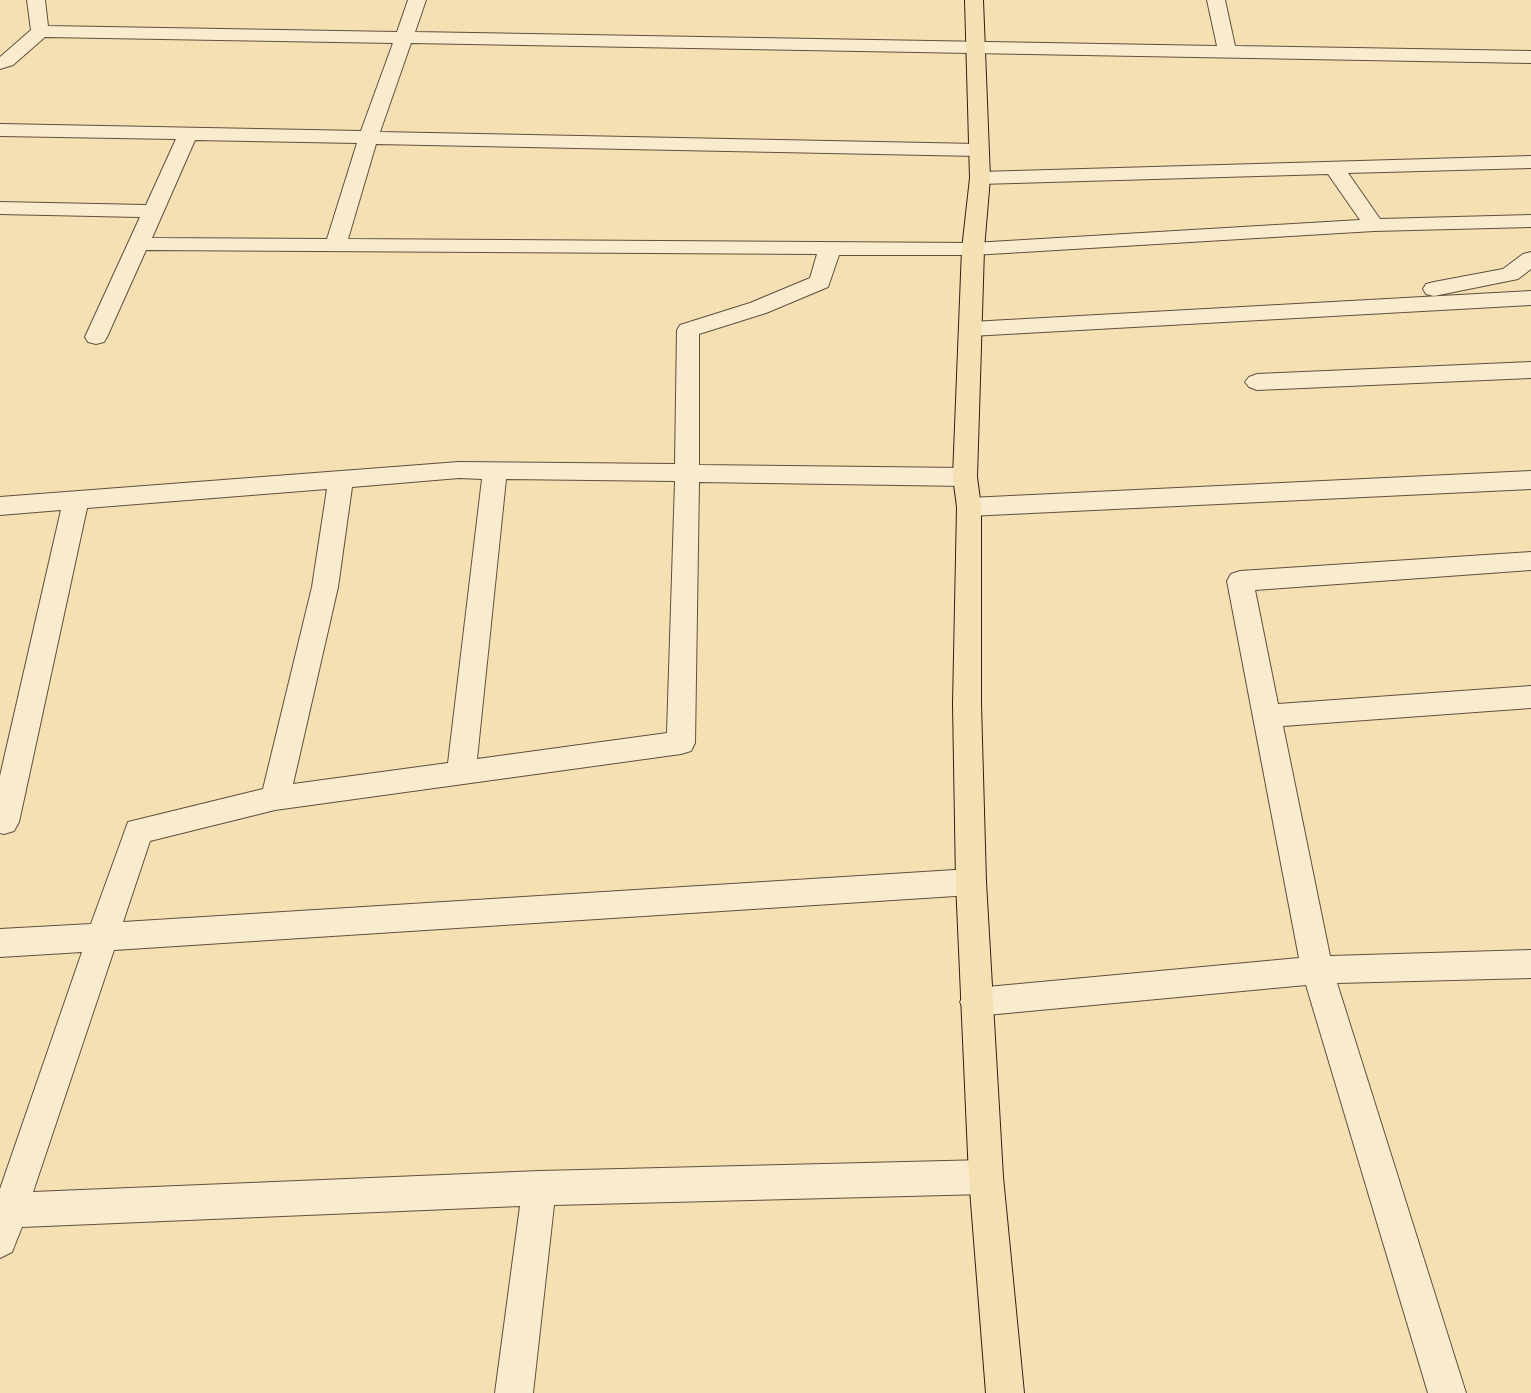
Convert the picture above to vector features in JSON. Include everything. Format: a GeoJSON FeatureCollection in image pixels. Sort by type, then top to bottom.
{"type":"FeatureCollection","features":[{"type":"Feature","properties":{"kind":"main road"},"geometry":{"type":"LineString","coordinates":[[974,0],[974,47],[980,178],[973,249],[965,477],[969,507],[967,704],[976,1002],[986,1177],[1005,1393]]}},
{"type":"Feature","properties":{"kind":"street"},"geometry":{"type":"LineString","coordinates":[[36,0],[40,30]]}},
{"type":"Feature","properties":{"kind":"street"},"geometry":{"type":"LineString","coordinates":[[336,245],[368,138],[416,0]]}},
{"type":"Feature","properties":{"kind":"street"},"geometry":{"type":"LineString","coordinates":[[1216,0],[1227,51]]}},
{"type":"Feature","properties":{"kind":"street"},"geometry":{"type":"LineString","coordinates":[[0,63],[6,60],[40,30],[1531,57]]}},
{"type":"Feature","properties":{"kind":"street"},"geometry":{"type":"LineString","coordinates":[[0,130],[978,150]]}},
{"type":"Feature","properties":{"kind":"street"},"geometry":{"type":"LineString","coordinates":[[96,337],[188,134]]}},
{"type":"Feature","properties":{"kind":"street"},"geometry":{"type":"LineString","coordinates":[[980,178],[1531,162]]}},
{"type":"Feature","properties":{"kind":"street"},"geometry":{"type":"LineString","coordinates":[[1333,168],[1374,225]]}},
{"type":"Feature","properties":{"kind":"street"},"geometry":{"type":"LineString","coordinates":[[0,208],[153,211]]}},
{"type":"Feature","properties":{"kind":"street"},"geometry":{"type":"LineString","coordinates":[[139,244],[973,249],[1374,225],[1531,221]]}},
{"type":"Feature","properties":{"kind":"street"},"geometry":{"type":"LineString","coordinates":[[830,248],[820,282],[758,308],[688,330],[681,743],[275,798],[138,831],[5,1225],[539,1188],[986,1177]]}},
{"type":"Feature","properties":{"kind":"street"},"geometry":{"type":"LineString","coordinates":[[1335,308],[1510,274],[1531,259]]}},
{"type":"Feature","properties":{"kind":"street"},"geometry":{"type":"LineString","coordinates":[[971,328],[1531,298]]}},
{"type":"Feature","properties":{"kind":"street"},"geometry":{"type":"LineString","coordinates":[[1257,382],[1531,370]]}},
{"type":"Feature","properties":{"kind":"street"},"geometry":{"type":"LineString","coordinates":[[0,506],[459,470],[965,477]]}},
{"type":"Feature","properties":{"kind":"street"},"geometry":{"type":"LineString","coordinates":[[461,773],[496,470]]}},
{"type":"Feature","properties":{"kind":"street"},"geometry":{"type":"LineString","coordinates":[[275,798],[325,587],[342,479]]}},
{"type":"Feature","properties":{"kind":"street"},"geometry":{"type":"LineString","coordinates":[[969,507],[1531,480]]}},
{"type":"Feature","properties":{"kind":"street"},"geometry":{"type":"LineString","coordinates":[[4,822],[76,500]]}},
{"type":"Feature","properties":{"kind":"street"},"geometry":{"type":"LineString","coordinates":[[1447,1393],[1317,970],[1240,581],[1531,561]]}},
{"type":"Feature","properties":{"kind":"street"},"geometry":{"type":"LineString","coordinates":[[1267,716],[1531,697]]}},
{"type":"Feature","properties":{"kind":"street"},"geometry":{"type":"LineString","coordinates":[[0,943],[971,882]]}},
{"type":"Feature","properties":{"kind":"street"},"geometry":{"type":"LineString","coordinates":[[976,1002],[1317,970],[1531,964]]}},
{"type":"Feature","properties":{"kind":"street"},"geometry":{"type":"LineString","coordinates":[[514,1393],[539,1188]]}}]}
